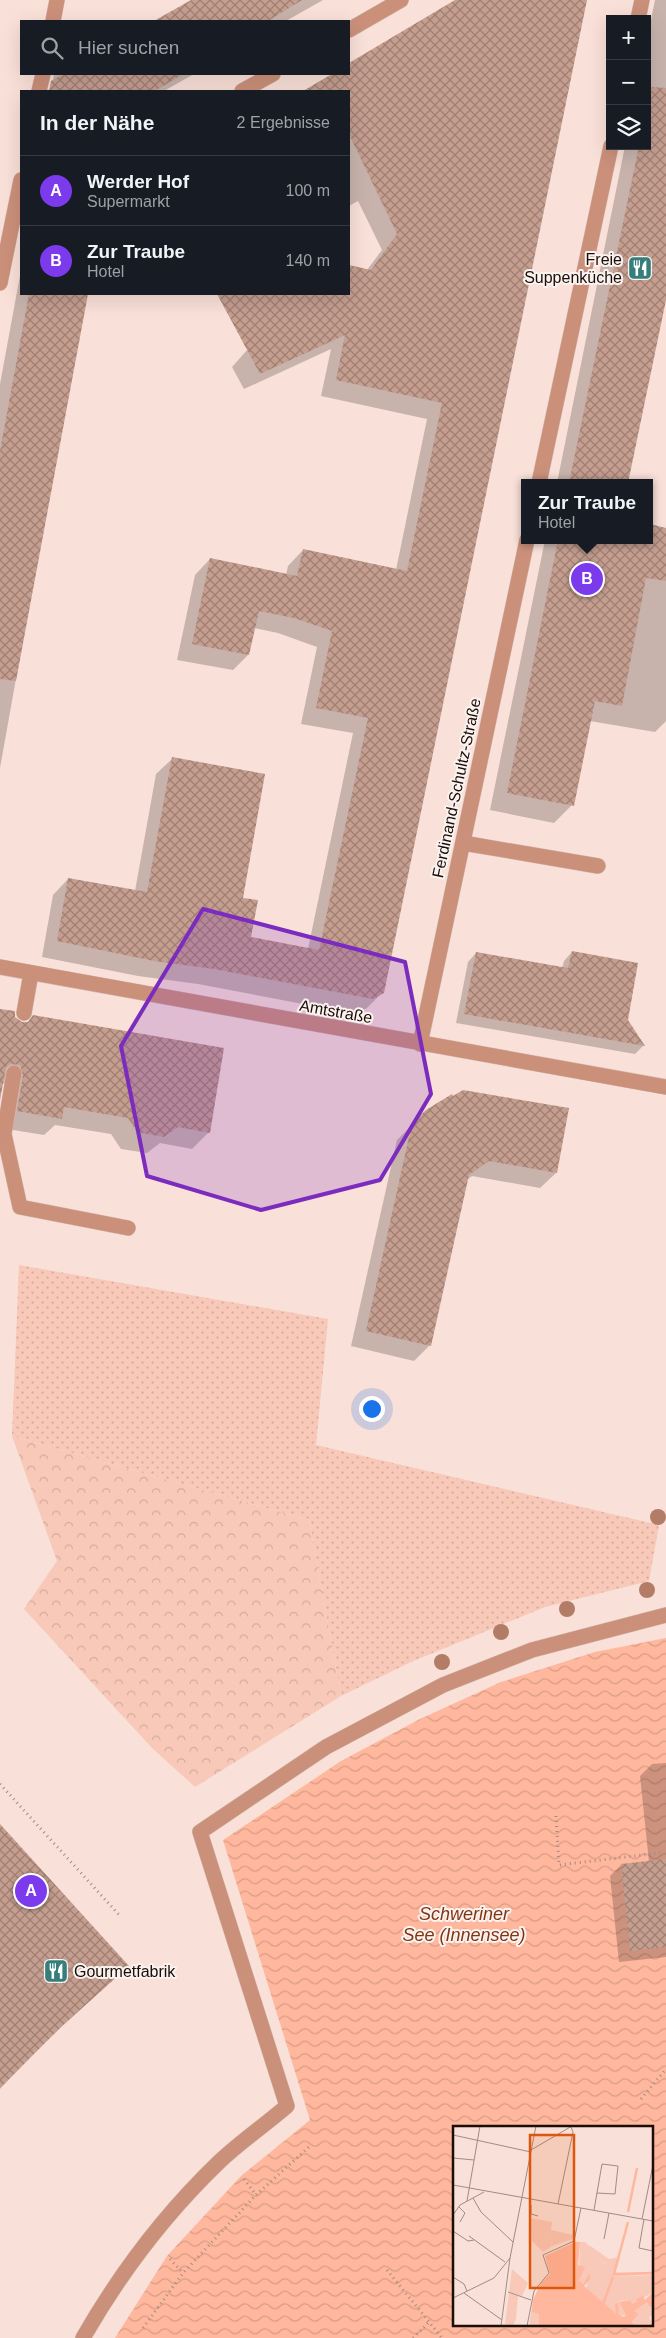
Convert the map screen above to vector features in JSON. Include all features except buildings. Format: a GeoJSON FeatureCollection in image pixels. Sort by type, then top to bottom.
{"type":"FeatureCollection","features":[{"type":"Feature","properties":{"kind":"street"},"geometry":{"type":"LineString","coordinates":[[53,20],[57,0]]}},
{"type":"Feature","properties":{"kind":"street"},"geometry":{"type":"LineString","coordinates":[[350,29],[401,0]]}},
{"type":"Feature","properties":{"kind":"street"},"geometry":{"type":"LineString","coordinates":[[639,15],[642,0]]}},
{"type":"Feature","properties":{"kind":"street"},"geometry":{"type":"LineString","coordinates":[[39,90],[43,75]]}},
{"type":"Feature","properties":{"kind":"street"},"geometry":{"type":"LineString","coordinates":[[244,90],[271,75]]}},
{"type":"Feature","properties":{"kind":"street"},"geometry":{"type":"LineString","coordinates":[[540,479],[610,150]]}},
{"type":"Feature","properties":{"kind":"street"},"geometry":{"type":"LineString","coordinates":[[0,283],[3,254],[17,221],[20,190]]}},
{"type":"Feature","properties":{"kind":"street","name":"Ferdinand-Schultz-Straße"},"geometry":{"type":"LineString","coordinates":[[420,1044],[526,544]]}},
{"type":"Feature","properties":{"kind":"street"},"geometry":{"type":"LineString","coordinates":[[462,843],[598,866]]}},
{"type":"Feature","properties":{"kind":"street","name":"Amtstraße"},"geometry":{"type":"LineString","coordinates":[[0,968],[666,1087]]}},
{"type":"Feature","properties":{"kind":"street"},"geometry":{"type":"LineString","coordinates":[[24,1013],[31,973]]}},
{"type":"Feature","properties":{"kind":"street"},"geometry":{"type":"LineString","coordinates":[[14,1073],[4,1134],[20,1207],[128,1228]]}},
{"type":"Feature","properties":{"kind":"street"},"geometry":{"type":"LineString","coordinates":[[83,2338],[146,2244],[182,2200],[220,2161],[287,2106],[200,1832],[326,1747],[443,1685],[532,1650],[666,1615]]}},
{"type":"Feature","properties":{"kind":"path"},"geometry":{"type":"LineString","coordinates":[[0,1784],[122,1917]]}},
{"type":"Feature","properties":{"kind":"path"},"geometry":{"type":"LineString","coordinates":[[556,1816],[559,1865],[660,1853]]}},
{"type":"Feature","properties":{"kind":"path"},"geometry":{"type":"LineString","coordinates":[[641,2099],[666,2069]]}},
{"type":"Feature","properties":{"kind":"path"},"geometry":{"type":"LineString","coordinates":[[143,2328],[183,2272],[256,2195],[310,2146]]}},
{"type":"Feature","properties":{"kind":"path"},"geometry":{"type":"LineString","coordinates":[[241,2176],[256,2195]]}},
{"type":"Feature","properties":{"kind":"path"},"geometry":{"type":"LineString","coordinates":[[167,2256],[183,2272]]}},
{"type":"Feature","properties":{"kind":"path"},"geometry":{"type":"LineString","coordinates":[[387,2270],[442,2338]]}},
{"type":"Feature","properties":{"kind":"path"},"geometry":{"type":"LineString","coordinates":[[413,2338],[428,2322]]}},
{"type":"Feature","properties":{"kind":"highlighted area"},"geometry":{"type":"Polygon","coordinates":[[[203,909],[405,962],[431,1094],[380,1180],[261,1210],[147,1176],[121,1046],[203,909]]]}},
{"type":"Feature","properties":{"kind":"green space"},"geometry":{"type":"Polygon","coordinates":[[[19,1265],[328,1319],[316,1445],[659,1525],[649,1581],[545,1607],[411,1662],[341,1696],[309,1520],[12,1436],[19,1265]]]}},
{"type":"Feature","properties":{"kind":"green space"},"geometry":{"type":"Polygon","coordinates":[[[12,1436],[309,1520],[341,1696],[195,1787],[152,1748],[24,1609],[57,1561],[12,1436]]]}},
{"type":"Feature","properties":{"kind":"water","name":"Schweriner See (Innensee)"},"geometry":{"type":"Polygon","coordinates":[[[666,1638],[666,2338],[115,2338],[167,2256],[241,2176],[310,2120],[223,1840],[341,1761],[420,1719],[501,1682],[595,1652],[666,1638]]]}},
{"type":"Feature","properties":{"kind":"place","name":"Freie Suppenküche"},"geometry":{"type":"Point","coordinates":[640,268]}},
{"type":"Feature","properties":{"kind":"place","name":"Zur Traube"},"geometry":{"type":"Point","coordinates":[587,579]}},
{"type":"Feature","properties":{"kind":"place","name":"Werder Hof"},"geometry":{"type":"Point","coordinates":[31,1891]}},
{"type":"Feature","properties":{"kind":"place","name":"Gourmetfabrik"},"geometry":{"type":"Point","coordinates":[56,1971]}}]}
